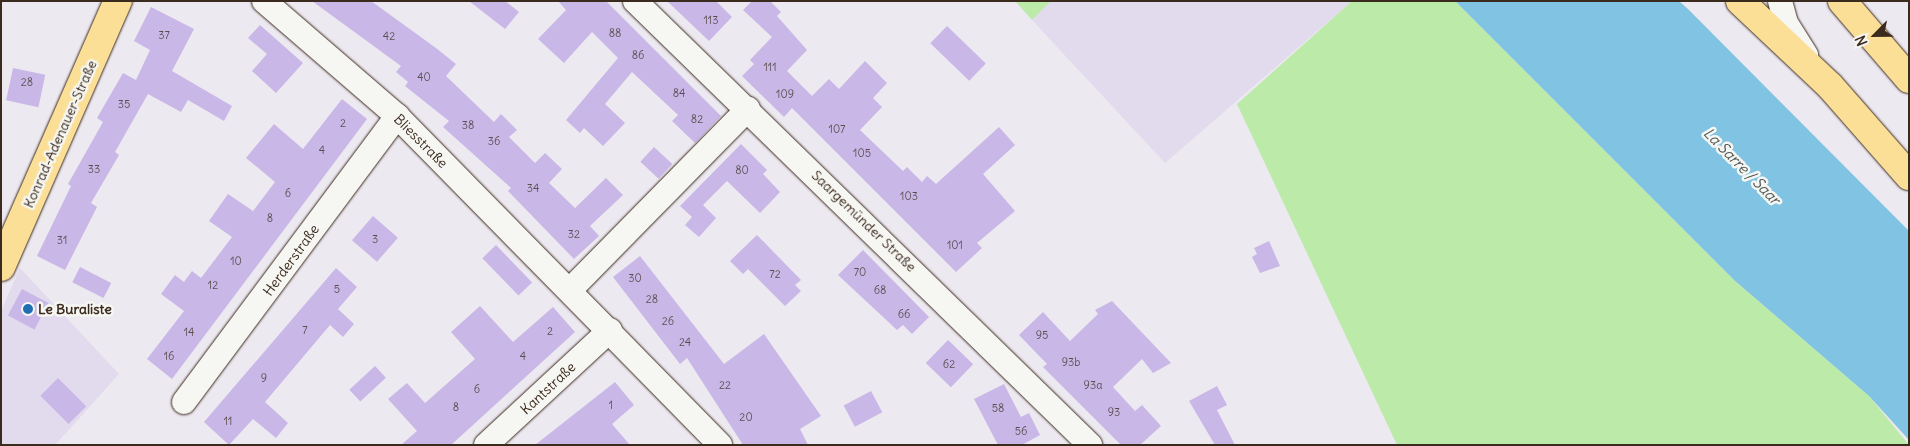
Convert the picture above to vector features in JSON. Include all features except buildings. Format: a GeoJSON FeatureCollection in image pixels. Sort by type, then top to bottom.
{"type":"FeatureCollection","features":[{"type":"Feature","properties":{"kind":"main road","name":"Konrad-Adenauer-Straße"},"geometry":{"type":"LineString","coordinates":[[1,267],[118,1]]}},
{"type":"Feature","properties":{"kind":"main road"},"geometry":{"type":"LineString","coordinates":[[1740,1],[1830,86],[1909,165]]}},
{"type":"Feature","properties":{"kind":"main road"},"geometry":{"type":"LineString","coordinates":[[1842,1],[1909,79]]}},
{"type":"Feature","properties":{"kind":"main road"},"geometry":{"type":"LineString","coordinates":[[1830,86],[1909,176]]}},
{"type":"Feature","properties":{"kind":"street","name":"Bliesstraße"},"geometry":{"type":"LineString","coordinates":[[264,1],[396,116],[610,330],[720,445]]}},
{"type":"Feature","properties":{"kind":"street","name":"Saargemünder Straße"},"geometry":{"type":"LineString","coordinates":[[635,1],[748,109],[1090,445]]}},
{"type":"Feature","properties":{"kind":"street"},"geometry":{"type":"LineString","coordinates":[[1780,1],[1799,46],[1830,86]]}},
{"type":"Feature","properties":{"kind":"street"},"geometry":{"type":"LineString","coordinates":[[570,290],[748,109]]}},
{"type":"Feature","properties":{"kind":"street","name":"Herderstraße"},"geometry":{"type":"LineString","coordinates":[[184,402],[396,116]]}},
{"type":"Feature","properties":{"kind":"street","name":"Kantstraße"},"geometry":{"type":"LineString","coordinates":[[486,445],[610,330]]}},
{"type":"Feature","properties":{"kind":"shaded area"},"geometry":{"type":"Polygon","coordinates":[[[1051,1],[1352,1],[1165,163],[1032,20],[1051,1]]]}},
{"type":"Feature","properties":{"kind":"shaded area"},"geometry":{"type":"Polygon","coordinates":[[[20,268],[119,374],[55,445],[1,445],[1,311],[20,268]]]}},
{"type":"Feature","properties":{"kind":"green space"},"geometry":{"type":"Polygon","coordinates":[[[1015,1],[1051,1],[1032,20],[1015,1]]]}},
{"type":"Feature","properties":{"kind":"green space"},"geometry":{"type":"Polygon","coordinates":[[[1352,1],[1455,1],[1734,280],[1869,396],[1909,445],[1397,445],[1237,104],[1352,1]]]}},
{"type":"Feature","properties":{"kind":"water","name":"La Sarre / Saar"},"geometry":{"type":"Polygon","coordinates":[[[1455,1],[1679,1],[1689,10],[1909,231],[1909,440],[1869,396],[1734,280],[1455,1]]]}},
{"type":"Feature","properties":{"kind":"place","name":"Le Buraliste"},"geometry":{"type":"Point","coordinates":[28,309]}}]}
